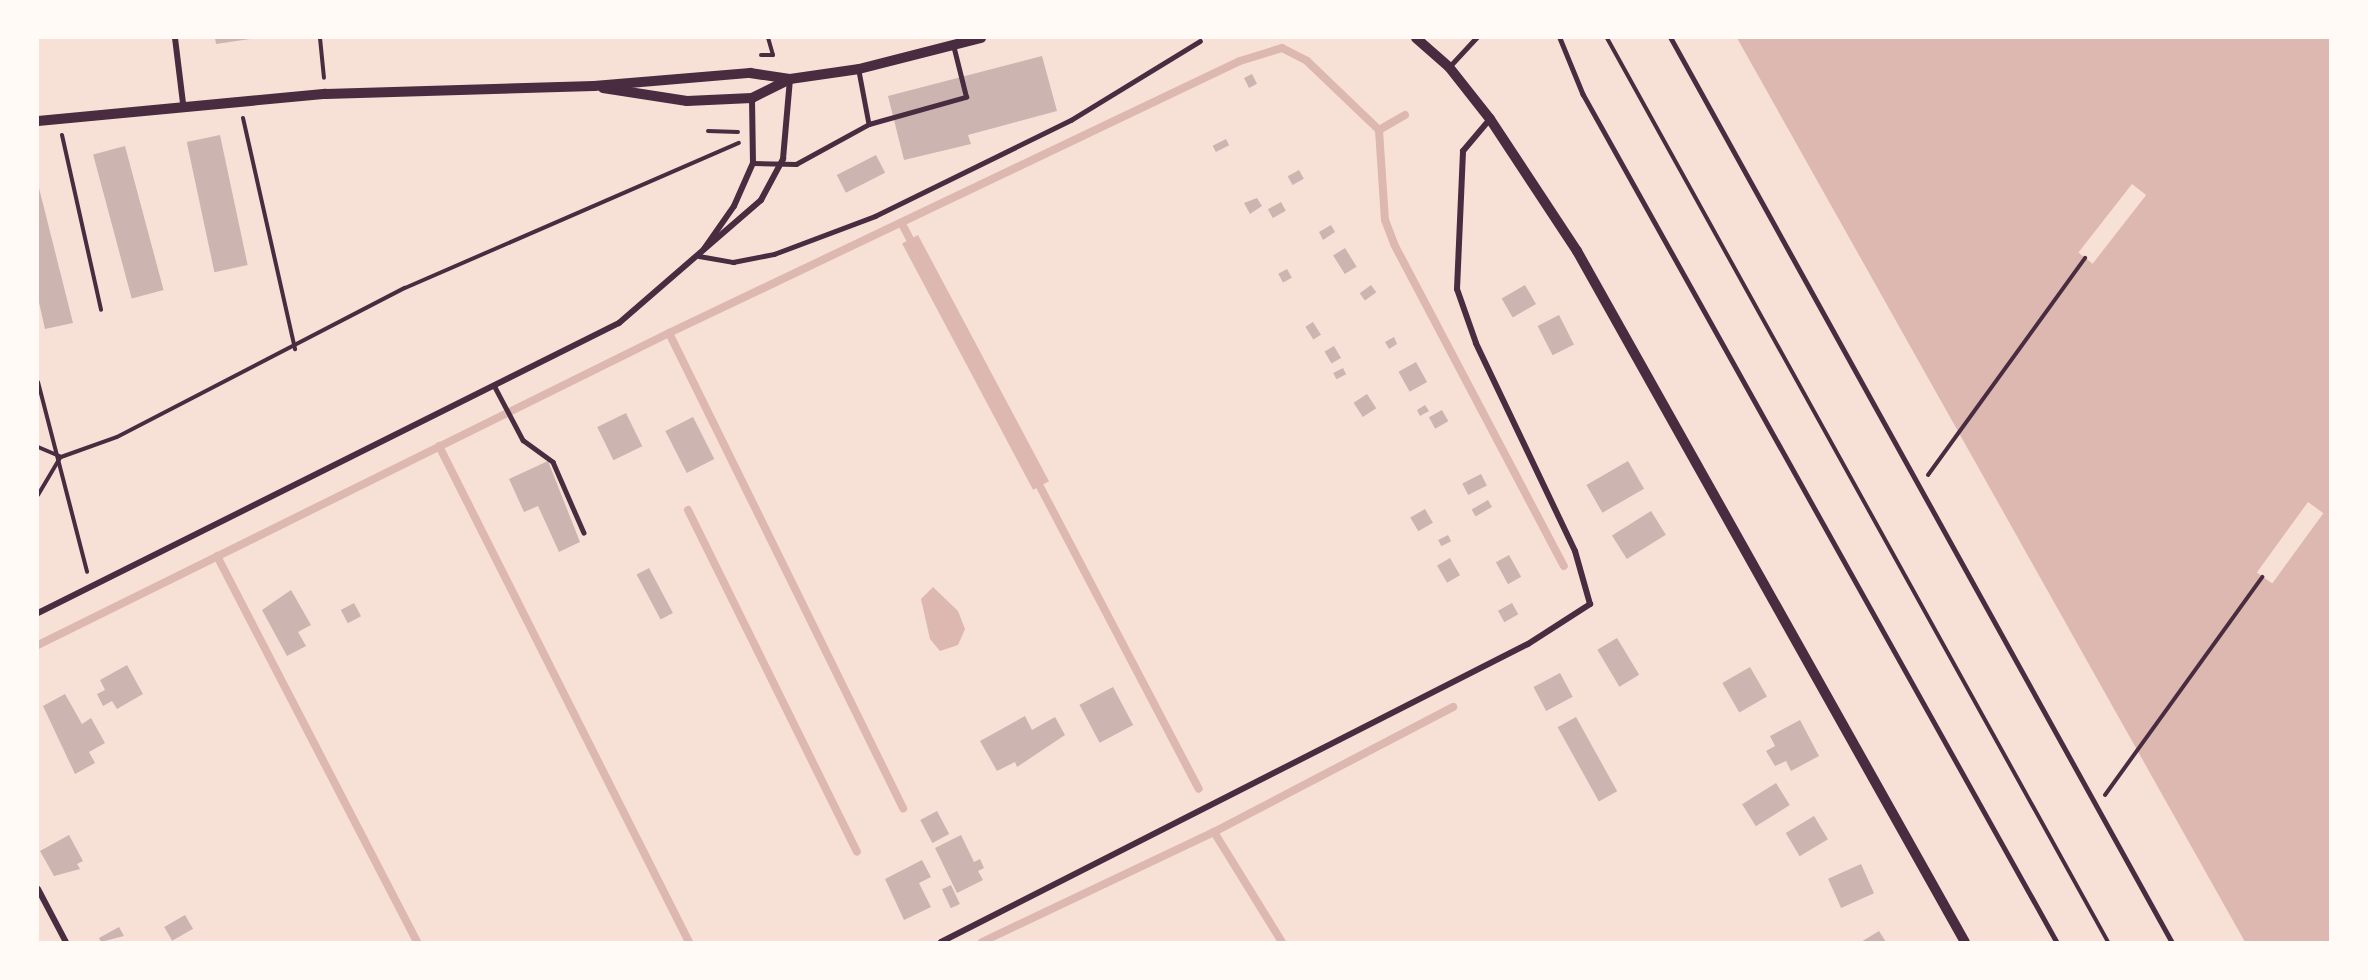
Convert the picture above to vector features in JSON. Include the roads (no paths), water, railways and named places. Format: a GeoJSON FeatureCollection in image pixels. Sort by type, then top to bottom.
{"type":"FeatureCollection","features":[{"type":"Feature","properties":{"kind":"street"},"geometry":{"type":"LineString","coordinates":[[175,38],[183,103]]}},
{"type":"Feature","properties":{"kind":"street"},"geometry":{"type":"LineString","coordinates":[[38,121],[183,103],[326,94],[594,86],[750,73],[790,79],[858,69],[981,38]]}},
{"type":"Feature","properties":{"kind":"street"},"geometry":{"type":"LineString","coordinates":[[1419,39],[1449,67],[1490,119],[1577,251],[1965,942]]}},
{"type":"Feature","properties":{"kind":"street"},"geometry":{"type":"LineString","coordinates":[[594,86],[687,100],[752,98],[790,79]]}},
{"type":"Feature","properties":{"kind":"street"},"geometry":{"type":"LineString","coordinates":[[38,613],[495,387],[619,323],[762,200],[779,166],[789,129],[790,79]]}},
{"type":"Feature","properties":{"kind":"street"},"geometry":{"type":"LineString","coordinates":[[699,256],[734,206],[753,163],[755,133],[752,98]]}},
{"type":"Feature","properties":{"kind":"street"},"geometry":{"type":"LineString","coordinates":[[940,942],[1528,644],[1590,604],[1575,550],[1495,386],[1456,289],[1463,151],[1490,119]]}},
{"type":"Feature","properties":{"kind":"street"},"geometry":{"type":"LineString","coordinates":[[38,889],[66,942]]}},
{"type":"Feature","properties":{"kind":"lane"},"geometry":{"type":"LineString","coordinates":[[1449,67],[1476,38]]}},
{"type":"Feature","properties":{"kind":"lane"},"geometry":{"type":"LineString","coordinates":[[1560,38],[1583,94],[2057,942]]}},
{"type":"Feature","properties":{"kind":"lane"},"geometry":{"type":"LineString","coordinates":[[1671,38],[2172,942]]}},
{"type":"Feature","properties":{"kind":"lane"},"geometry":{"type":"LineString","coordinates":[[699,256],[733,262],[774,255],[875,216],[1071,120],[1200,41]]}},
{"type":"Feature","properties":{"kind":"lane"},"geometry":{"type":"LineString","coordinates":[[753,163],[779,166],[816,157],[869,124],[966,96],[953,45]]}},
{"type":"Feature","properties":{"kind":"lane"},"geometry":{"type":"LineString","coordinates":[[858,69],[869,124]]}},
{"type":"Feature","properties":{"kind":"lane"},"geometry":{"type":"LineString","coordinates":[[495,387],[531,448],[553,462],[584,533]]}},
{"type":"Feature","properties":{"kind":"waterway"},"geometry":{"type":"LineString","coordinates":[[38,645],[669,333],[1240,61],[1282,48],[1307,61],[1379,130],[1405,115]]}},
{"type":"Feature","properties":{"kind":"waterway"},"geometry":{"type":"LineString","coordinates":[[1379,130],[1385,220],[1394,244],[1564,566]]}},
{"type":"Feature","properties":{"kind":"waterway"},"geometry":{"type":"LineString","coordinates":[[902,224],[915,248]]}},
{"type":"Feature","properties":{"kind":"waterway"},"geometry":{"type":"LineString","coordinates":[[669,333],[903,808]]}},
{"type":"Feature","properties":{"kind":"waterway"},"geometry":{"type":"LineString","coordinates":[[439,446],[689,942]]}},
{"type":"Feature","properties":{"kind":"waterway"},"geometry":{"type":"LineString","coordinates":[[1035,477],[1199,789]]}},
{"type":"Feature","properties":{"kind":"waterway"},"geometry":{"type":"LineString","coordinates":[[688,510],[857,852]]}},
{"type":"Feature","properties":{"kind":"waterway"},"geometry":{"type":"LineString","coordinates":[[217,556],[417,942]]}},
{"type":"Feature","properties":{"kind":"waterway"},"geometry":{"type":"LineString","coordinates":[[982,942],[1214,832],[1453,707]]}},
{"type":"Feature","properties":{"kind":"waterway"},"geometry":{"type":"LineString","coordinates":[[1214,832],[1282,942]]}}]}
